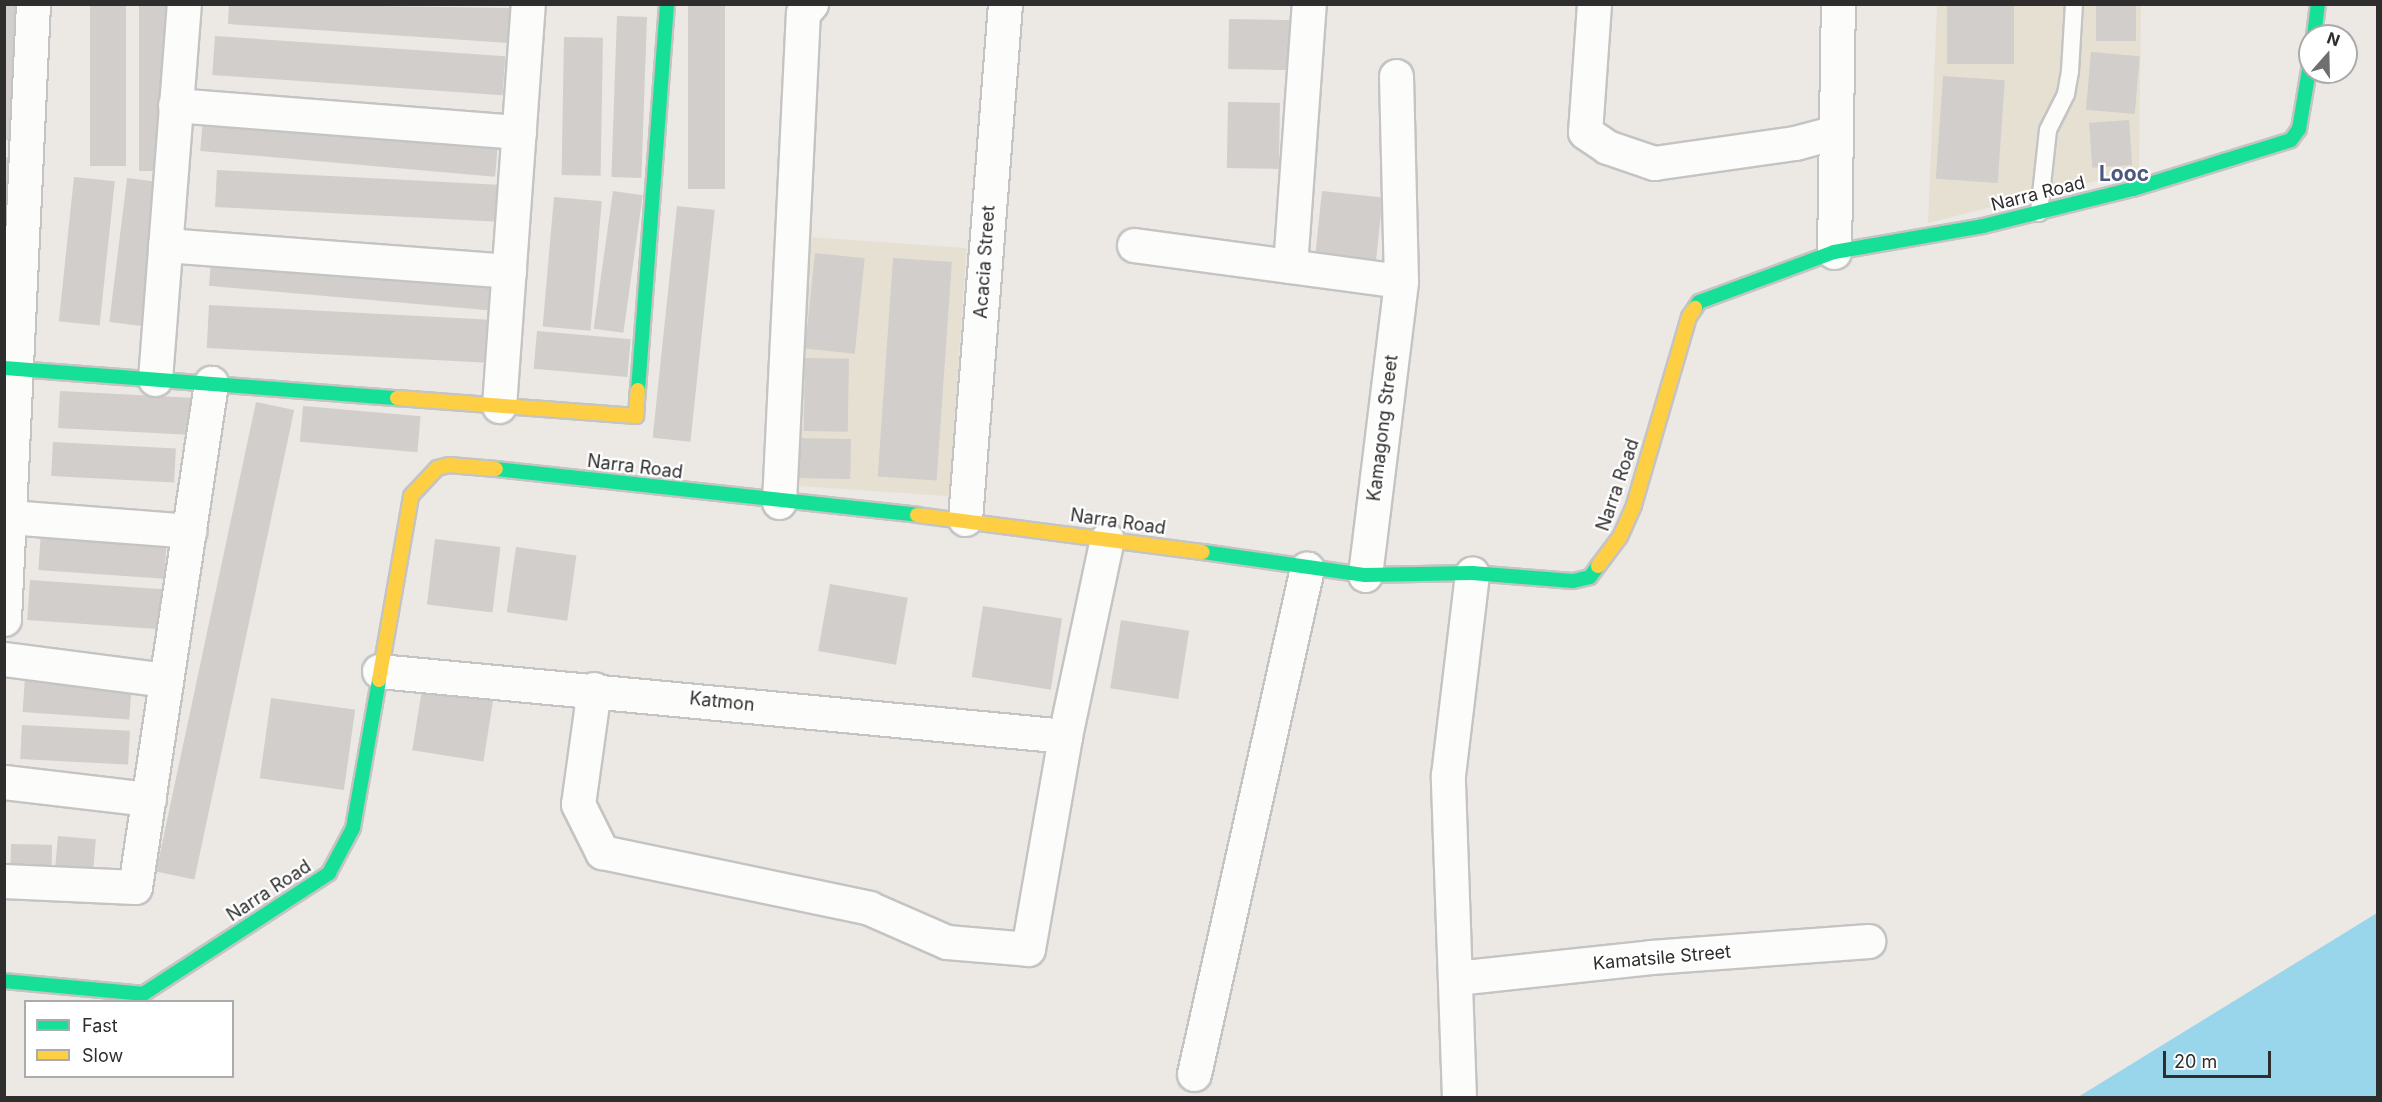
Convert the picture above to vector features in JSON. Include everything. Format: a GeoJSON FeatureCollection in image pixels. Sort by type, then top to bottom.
{"type":"FeatureCollection","features":[{"type":"Feature","properties":{"kind":"main road"},"geometry":{"type":"LineString","coordinates":[[10,368],[636,416],[667,4]]}},
{"type":"Feature","properties":{"kind":"main road"},"geometry":{"type":"LineString","coordinates":[[2316,24],[2318,4]]}},
{"type":"Feature","properties":{"kind":"main road","name":"Narra Road"},"geometry":{"type":"LineString","coordinates":[[4,981],[143,994],[316,884],[341,854],[353,828],[411,496],[422,480],[437,468],[449,465],[511,470],[779,502],[965,519],[1365,575],[1472,573],[1574,580],[1590,577],[1613,550],[1634,505],[1692,311],[1699,302],[1834,252],[2039,213],[2133,189],[2290,140],[2303,113],[2307,84]]}},
{"type":"Feature","properties":{"kind":"street"},"geometry":{"type":"LineString","coordinates":[[4,619],[9,517],[10,368],[33,4]]}},
{"type":"Feature","properties":{"kind":"street"},"geometry":{"type":"LineString","coordinates":[[155,379],[184,4]]}},
{"type":"Feature","properties":{"kind":"street"},"geometry":{"type":"LineString","coordinates":[[499,406],[528,4]]}},
{"type":"Feature","properties":{"kind":"street"},"geometry":{"type":"LineString","coordinates":[[779,502],[803,13],[811,4]]}},
{"type":"Feature","properties":{"kind":"street","name":"Acacia Street"},"geometry":{"type":"LineString","coordinates":[[965,519],[1005,4]]}},
{"type":"Feature","properties":{"kind":"street"},"geometry":{"type":"LineString","coordinates":[[1290,266],[1309,4]]}},
{"type":"Feature","properties":{"kind":"street"},"geometry":{"type":"LineString","coordinates":[[1594,4],[1585,132],[1607,147],[1654,163],[1795,143],[1836,132]]}},
{"type":"Feature","properties":{"kind":"street"},"geometry":{"type":"LineString","coordinates":[[1834,252],[1838,4]]}},
{"type":"Feature","properties":{"kind":"street","name":"Kamagong Street"},"geometry":{"type":"LineString","coordinates":[[1365,575],[1401,281],[1396,76]]}},
{"type":"Feature","properties":{"kind":"street"},"geometry":{"type":"LineString","coordinates":[[175,105],[519,132]]}},
{"type":"Feature","properties":{"kind":"street"},"geometry":{"type":"LineString","coordinates":[[165,245],[509,271]]}},
{"type":"Feature","properties":{"kind":"street"},"geometry":{"type":"LineString","coordinates":[[1134,245],[1401,281]]}},
{"type":"Feature","properties":{"kind":"street"},"geometry":{"type":"LineString","coordinates":[[4,881],[135,887],[211,384]]}},
{"type":"Feature","properties":{"kind":"street"},"geometry":{"type":"LineString","coordinates":[[9,517],[189,531]]}},
{"type":"Feature","properties":{"kind":"street"},"geometry":{"type":"LineString","coordinates":[[594,689],[578,804],[602,852],[869,908],[947,942],[1028,949],[1065,736],[1107,539]]}},
{"type":"Feature","properties":{"kind":"street"},"geometry":{"type":"LineString","coordinates":[[1194,1074],[1307,568]]}},
{"type":"Feature","properties":{"kind":"street"},"geometry":{"type":"LineString","coordinates":[[1459,1098],[1448,775],[1472,573]]}},
{"type":"Feature","properties":{"kind":"street"},"geometry":{"type":"LineString","coordinates":[[4,659],[166,680]]}},
{"type":"Feature","properties":{"kind":"street","name":"Katmon"},"geometry":{"type":"LineString","coordinates":[[379,671],[594,689],[1065,736]]}},
{"type":"Feature","properties":{"kind":"street"},"geometry":{"type":"LineString","coordinates":[[4,782],[149,798]]}},
{"type":"Feature","properties":{"kind":"street","name":"Kamatsile Street"},"geometry":{"type":"LineString","coordinates":[[1456,978],[1651,957],[1868,941]]}},
{"type":"Feature","properties":{"kind":"lane"},"geometry":{"type":"LineString","coordinates":[[2039,213],[2048,130],[2066,94],[2074,4]]}},
{"type":"Feature","properties":{"kind":"shaded area"},"geometry":{"type":"Polygon","coordinates":[[[1937,5],[2141,5],[2139,170],[1928,223],[1937,5]]]}},
{"type":"Feature","properties":{"kind":"shaded area"},"geometry":{"type":"Polygon","coordinates":[[[810,237],[967,248],[949,496],[793,485],[810,237]]]}},
{"type":"Feature","properties":{"kind":"water"},"geometry":{"type":"Polygon","coordinates":[[[2377,913],[2377,1097],[2078,1097],[2377,913]]]}},
{"type":"Feature","properties":{"kind":"building"},"geometry":{"type":"Polygon","coordinates":[[[4,4],[22,4],[19,141],[4,140],[4,4]]]}},
{"type":"Feature","properties":{"kind":"building"},"geometry":{"type":"Polygon","coordinates":[[[90,4],[126,4],[126,166],[90,166],[90,4]]]}},
{"type":"Feature","properties":{"kind":"building"},"geometry":{"type":"Polygon","coordinates":[[[139,4],[174,4],[174,171],[139,171],[139,4]]]}},
{"type":"Feature","properties":{"kind":"building"},"geometry":{"type":"Polygon","coordinates":[[[229,4],[511,8],[509,43],[228,24],[229,4]]]}},
{"type":"Feature","properties":{"kind":"building"},"geometry":{"type":"Polygon","coordinates":[[[688,4],[725,4],[725,189],[688,189],[688,4]]]}},
{"type":"Feature","properties":{"kind":"building"},"geometry":{"type":"Polygon","coordinates":[[[1947,4],[2014,4],[2014,64],[1947,64],[1947,4]]]}},
{"type":"Feature","properties":{"kind":"building"},"geometry":{"type":"Polygon","coordinates":[[[2096,4],[2136,4],[2136,41],[2096,41],[2096,4]]]}},
{"type":"Feature","properties":{"kind":"building"},"geometry":{"type":"Polygon","coordinates":[[[617,16],[647,17],[641,178],[611,177],[617,16]]]}},
{"type":"Feature","properties":{"kind":"building"},"geometry":{"type":"Polygon","coordinates":[[[1229,19],[1295,20],[1294,70],[1228,69],[1229,19]]]}},
{"type":"Feature","properties":{"kind":"building"},"geometry":{"type":"Polygon","coordinates":[[[215,36],[505,56],[503,95],[212,75],[215,36]]]}},
{"type":"Feature","properties":{"kind":"building"},"geometry":{"type":"Polygon","coordinates":[[[564,37],[603,38],[601,176],[562,175],[564,37]]]}},
{"type":"Feature","properties":{"kind":"building"},"geometry":{"type":"Polygon","coordinates":[[[2091,52],[2140,56],[2135,114],[2086,110],[2091,52]]]}},
{"type":"Feature","properties":{"kind":"building"},"geometry":{"type":"Polygon","coordinates":[[[1943,76],[2005,80],[1998,183],[1936,179],[1943,76]]]}},
{"type":"Feature","properties":{"kind":"building"},"geometry":{"type":"Polygon","coordinates":[[[1228,102],[1280,103],[1279,169],[1227,168],[1228,102]]]}},
{"type":"Feature","properties":{"kind":"building"},"geometry":{"type":"Polygon","coordinates":[[[203,119],[498,145],[495,177],[200,151],[203,119]]]}},
{"type":"Feature","properties":{"kind":"building"},"geometry":{"type":"Polygon","coordinates":[[[2129,120],[2132,165],[2092,168],[2089,123],[2129,120]]]}},
{"type":"Feature","properties":{"kind":"building"},"geometry":{"type":"Polygon","coordinates":[[[4,157],[15,158],[4,308],[4,157]]]}},
{"type":"Feature","properties":{"kind":"building"},"geometry":{"type":"Polygon","coordinates":[[[217,170],[497,185],[495,222],[215,207],[217,170]]]}},
{"type":"Feature","properties":{"kind":"building"},"geometry":{"type":"Polygon","coordinates":[[[74,177],[115,181],[100,325],[59,321],[74,177]]]}},
{"type":"Feature","properties":{"kind":"building"},"geometry":{"type":"Polygon","coordinates":[[[127,178],[162,182],[144,326],[109,322],[127,178]]]}},
{"type":"Feature","properties":{"kind":"building"},"geometry":{"type":"Polygon","coordinates":[[[613,191],[643,195],[623,333],[594,329],[613,191]]]}},
{"type":"Feature","properties":{"kind":"building"},"geometry":{"type":"Polygon","coordinates":[[[1322,191],[1383,197],[1376,264],[1315,258],[1322,191]]]}},
{"type":"Feature","properties":{"kind":"building"},"geometry":{"type":"Polygon","coordinates":[[[554,197],[602,201],[590,331],[543,327],[554,197]]]}},
{"type":"Feature","properties":{"kind":"building"},"geometry":{"type":"Polygon","coordinates":[[[677,206],[715,210],[690,442],[653,438],[677,206]]]}},
{"type":"Feature","properties":{"kind":"building"},"geometry":{"type":"Polygon","coordinates":[[[212,252],[497,277],[494,311],[209,286],[212,252]]]}},
{"type":"Feature","properties":{"kind":"building"},"geometry":{"type":"Polygon","coordinates":[[[815,253],[865,258],[855,354],[805,348],[815,253]]]}},
{"type":"Feature","properties":{"kind":"building"},"geometry":{"type":"Polygon","coordinates":[[[893,258],[952,262],[937,481],[878,476],[893,258]]]}},
{"type":"Feature","properties":{"kind":"building"},"geometry":{"type":"Polygon","coordinates":[[[209,305],[490,320],[487,363],[207,348],[209,305]]]}},
{"type":"Feature","properties":{"kind":"building"},"geometry":{"type":"Polygon","coordinates":[[[537,331],[631,339],[627,377],[534,369],[537,331]]]}},
{"type":"Feature","properties":{"kind":"building"},"geometry":{"type":"Polygon","coordinates":[[[805,358],[849,359],[848,432],[804,431],[805,358]]]}},
{"type":"Feature","properties":{"kind":"building"},"geometry":{"type":"Polygon","coordinates":[[[60,391],[200,398],[198,435],[58,428],[60,391]]]}},
{"type":"Feature","properties":{"kind":"building"},"geometry":{"type":"Polygon","coordinates":[[[256,402],[294,410],[194,880],[156,872],[256,402]]]}},
{"type":"Feature","properties":{"kind":"building"},"geometry":{"type":"Polygon","coordinates":[[[303,406],[421,416],[417,452],[300,442],[303,406]]]}},
{"type":"Feature","properties":{"kind":"building"},"geometry":{"type":"Polygon","coordinates":[[[796,438],[851,439],[850,479],[795,478],[796,438]]]}},
{"type":"Feature","properties":{"kind":"building"},"geometry":{"type":"Polygon","coordinates":[[[53,442],[176,448],[174,482],[51,476],[53,442]]]}},
{"type":"Feature","properties":{"kind":"building"},"geometry":{"type":"Polygon","coordinates":[[[41,532],[167,541],[164,579],[38,570],[41,532]]]}},
{"type":"Feature","properties":{"kind":"building"},"geometry":{"type":"Polygon","coordinates":[[[435,539],[501,547],[492,613],[427,605],[435,539]]]}},
{"type":"Feature","properties":{"kind":"building"},"geometry":{"type":"Polygon","coordinates":[[[516,547],[576,555],[567,621],[507,612],[516,547]]]}},
{"type":"Feature","properties":{"kind":"building"},"geometry":{"type":"Polygon","coordinates":[[[30,580],[167,590],[164,629],[27,620],[30,580]]]}},
{"type":"Feature","properties":{"kind":"building"},"geometry":{"type":"Polygon","coordinates":[[[830,584],[908,598],[896,665],[818,651],[830,584]]]}},
{"type":"Feature","properties":{"kind":"building"},"geometry":{"type":"Polygon","coordinates":[[[983,606],[1062,619],[1051,690],[972,677],[983,606]]]}},
{"type":"Feature","properties":{"kind":"building"},"geometry":{"type":"Polygon","coordinates":[[[1121,620],[1189,631],[1178,699],[1110,688],[1121,620]]]}},
{"type":"Feature","properties":{"kind":"building"},"geometry":{"type":"Polygon","coordinates":[[[25,677],[132,684],[129,719],[23,712],[25,677]]]}},
{"type":"Feature","properties":{"kind":"building"},"geometry":{"type":"Polygon","coordinates":[[[422,689],[493,700],[483,761],[412,750],[422,689]]]}},
{"type":"Feature","properties":{"kind":"building"},"geometry":{"type":"Polygon","coordinates":[[[271,698],[355,710],[344,790],[260,778],[271,698]]]}},
{"type":"Feature","properties":{"kind":"building"},"geometry":{"type":"Polygon","coordinates":[[[22,725],[130,731],[128,765],[20,759],[22,725]]]}},
{"type":"Feature","properties":{"kind":"building"},"geometry":{"type":"Polygon","coordinates":[[[58,836],[96,839],[93,876],[55,873],[58,836]]]}},
{"type":"Feature","properties":{"kind":"building"},"geometry":{"type":"Polygon","coordinates":[[[11,844],[52,845],[52,870],[11,869],[11,844]]]}},
{"type":"Feature","properties":{"kind":"traffic: fast"},"geometry":{"type":"LineString","coordinates":[[638,390],[667,4]]}},
{"type":"Feature","properties":{"kind":"traffic: fast"},"geometry":{"type":"LineString","coordinates":[[2316,24],[2318,4]]}},
{"type":"Feature","properties":{"kind":"traffic: fast"},"geometry":{"type":"LineString","coordinates":[[1695,308],[1699,302],[1834,252],[1983,226],[2133,189],[2291,140],[2299,129],[2307,84]]}},
{"type":"Feature","properties":{"kind":"traffic: fast"},"geometry":{"type":"LineString","coordinates":[[4,368],[397,398]]}},
{"type":"Feature","properties":{"kind":"traffic: fast"},"geometry":{"type":"LineString","coordinates":[[496,469],[917,515]]}},
{"type":"Feature","properties":{"kind":"traffic: fast"},"geometry":{"type":"LineString","coordinates":[[1203,552],[1365,575],[1472,573],[1573,581],[1590,577],[1598,566]]}},
{"type":"Feature","properties":{"kind":"traffic: fast"},"geometry":{"type":"LineString","coordinates":[[4,981],[143,994],[329,873],[353,828],[379,680]]}},
{"type":"Feature","properties":{"kind":"traffic: slow"},"geometry":{"type":"LineString","coordinates":[[1598,566],[1620,537],[1634,505],[1689,317],[1695,308]]}},
{"type":"Feature","properties":{"kind":"traffic: slow"},"geometry":{"type":"LineString","coordinates":[[397,398],[636,416],[638,390]]}},
{"type":"Feature","properties":{"kind":"traffic: slow"},"geometry":{"type":"LineString","coordinates":[[379,680],[411,496],[437,468],[449,465],[496,469]]}},
{"type":"Feature","properties":{"kind":"traffic: slow"},"geometry":{"type":"LineString","coordinates":[[917,515],[1203,552]]}},
{"type":"Feature","properties":{"kind":"district","name":"Looc"},"geometry":{"type":"Point","coordinates":[2124,174]}}]}
